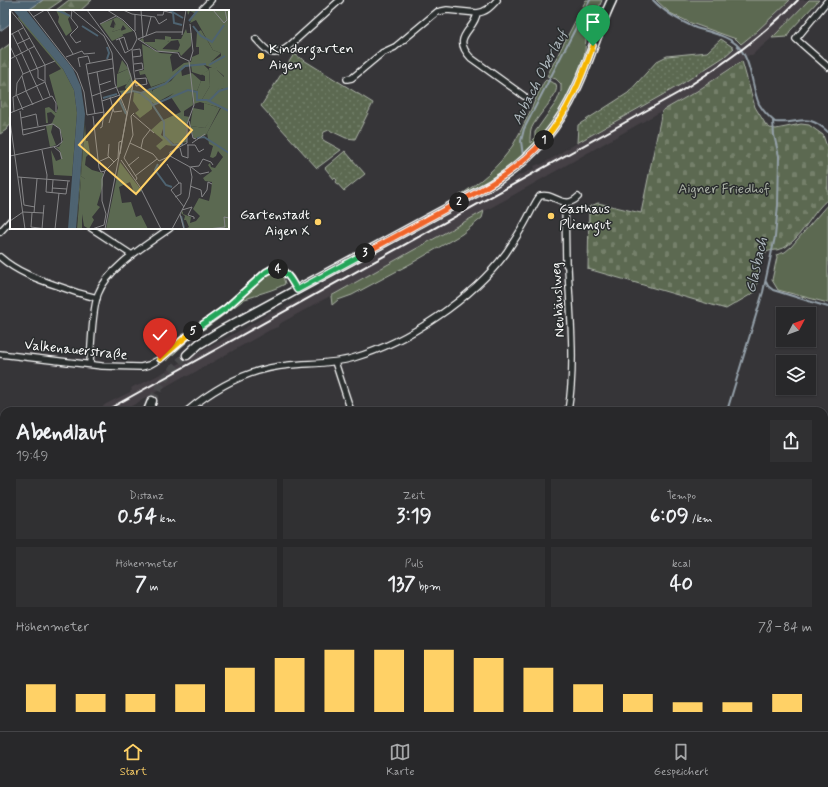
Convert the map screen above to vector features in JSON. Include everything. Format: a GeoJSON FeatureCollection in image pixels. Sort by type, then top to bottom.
{"type":"FeatureCollection","features":[{"type":"Feature","properties":{"kind":"main road"},"geometry":{"type":"LineString","coordinates":[[187,355],[207,339],[492,184],[516,167],[542,142],[562,116],[576,89],[612,0]]}},
{"type":"Feature","properties":{"kind":"main road"},"geometry":{"type":"LineString","coordinates":[[150,407],[152,401]]}},
{"type":"Feature","properties":{"kind":"street"},"geometry":{"type":"LineString","coordinates":[[201,10],[211,0]]}},
{"type":"Feature","properties":{"kind":"street"},"geometry":{"type":"LineString","coordinates":[[256,39],[268,52],[280,52],[288,47],[340,0]]}},
{"type":"Feature","properties":{"kind":"street"},"geometry":{"type":"LineString","coordinates":[[348,79],[352,78],[384,52],[395,48],[437,12],[447,10],[477,13],[485,11],[497,0]]}},
{"type":"Feature","properties":{"kind":"street"},"geometry":{"type":"LineString","coordinates":[[828,0],[796,39],[828,67]]}},
{"type":"Feature","properties":{"kind":"street"},"geometry":{"type":"LineString","coordinates":[[477,13],[476,20],[463,37],[464,49],[471,58],[524,96]]}},
{"type":"Feature","properties":{"kind":"street"},"geometry":{"type":"LineString","coordinates":[[193,407],[205,396],[222,386],[260,370],[289,365],[335,362],[353,358],[372,352],[412,333],[434,320],[462,297],[495,265],[517,236],[540,196],[546,195],[565,202],[572,202],[578,197]]}},
{"type":"Feature","properties":{"kind":"street","name":"Neuhäuslweg"},"geometry":{"type":"LineString","coordinates":[[565,202],[572,384],[569,407]]}},
{"type":"Feature","properties":{"kind":"street"},"geometry":{"type":"LineString","coordinates":[[0,232],[10,221]]}},
{"type":"Feature","properties":{"kind":"street"},"geometry":{"type":"LineString","coordinates":[[93,229],[132,255]]}},
{"type":"Feature","properties":{"kind":"street"},"geometry":{"type":"LineString","coordinates":[[90,364],[95,305],[99,292],[106,280],[119,266],[169,229]]}},
{"type":"Feature","properties":{"kind":"street"},"geometry":{"type":"LineString","coordinates":[[0,257],[15,269],[28,276],[80,294],[97,298]]}},
{"type":"Feature","properties":{"kind":"street","name":"Valkenauerstraße"},"geometry":{"type":"LineString","coordinates":[[0,354],[102,366],[140,367],[155,363],[186,337],[226,308],[254,281],[272,269],[281,269],[290,278],[297,290]]}},
{"type":"Feature","properties":{"kind":"street"},"geometry":{"type":"LineString","coordinates":[[335,362],[350,407]]}},
{"type":"Feature","properties":{"kind":"shaded area"},"geometry":{"type":"Polygon","coordinates":[[[790,0],[809,0],[772,38],[752,55],[749,55],[697,91],[503,201],[281,323],[278,327],[188,376],[184,376],[130,407],[102,407],[130,392],[132,390],[131,388],[136,385],[137,386],[153,378],[259,320],[270,312],[274,313],[317,289],[320,285],[521,174],[535,168],[534,166],[540,165],[648,104],[724,57],[757,31],[790,0]]]}},
{"type":"Feature","properties":{"kind":"green space"},"geometry":{"type":"Polygon","coordinates":[[[43,0],[62,0],[47,10],[28,10],[43,0]]]}},
{"type":"Feature","properties":{"kind":"green space"},"geometry":{"type":"Polygon","coordinates":[[[69,0],[92,0],[81,10],[56,10],[69,0]]]}},
{"type":"Feature","properties":{"kind":"green space"},"geometry":{"type":"Polygon","coordinates":[[[586,0],[602,0],[596,15],[593,14],[588,26],[584,57],[579,73],[573,88],[557,116],[537,142],[513,165],[486,184],[455,199],[488,174],[501,161],[513,145],[546,80],[556,84],[556,89],[555,94],[533,125],[530,143],[535,138],[535,132],[557,101],[561,91],[561,84],[556,79],[547,76],[586,0]]]}},
{"type":"Feature","properties":{"kind":"green space"},"geometry":{"type":"Polygon","coordinates":[[[656,0],[790,0],[741,44],[736,39],[691,23],[670,13],[656,0]]]}},
{"type":"Feature","properties":{"kind":"green space"},"geometry":{"type":"Polygon","coordinates":[[[809,0],[819,0],[790,31],[787,37],[772,38],[809,0]]]}},
{"type":"Feature","properties":{"kind":"green space"},"geometry":{"type":"Polygon","coordinates":[[[721,39],[734,48],[724,57],[680,85],[577,143],[578,125],[628,93],[657,61],[667,56],[707,52],[721,39]]]}},
{"type":"Feature","properties":{"kind":"green space"},"geometry":{"type":"Polygon","coordinates":[[[10,44],[10,125],[0,134],[0,51],[10,44]]]}},
{"type":"Feature","properties":{"kind":"green space"},"geometry":{"type":"Polygon","coordinates":[[[294,54],[373,103],[355,139],[346,138],[329,130],[324,132],[322,137],[323,140],[341,150],[317,168],[261,106],[294,54]]]}},
{"type":"Feature","properties":{"kind":"green space","name":"Aigner Friedhof"},"geometry":{"type":"Polygon","coordinates":[[[742,61],[755,107],[766,125],[770,128],[776,129],[801,124],[809,125],[823,135],[828,150],[828,199],[817,210],[793,241],[784,248],[766,252],[760,257],[758,280],[755,292],[726,309],[588,269],[589,207],[598,203],[641,213],[662,111],[697,91],[742,61]]]}},
{"type":"Feature","properties":{"kind":"green space"},"geometry":{"type":"Polygon","coordinates":[[[345,151],[365,174],[344,191],[336,182],[337,180],[335,178],[334,179],[325,168],[345,151]]]}},
{"type":"Feature","properties":{"kind":"green space"},"geometry":{"type":"Polygon","coordinates":[[[828,204],[828,303],[778,290],[772,280],[777,257],[776,255],[785,252],[791,247],[828,204]]]}},
{"type":"Feature","properties":{"kind":"green space"},"geometry":{"type":"Polygon","coordinates":[[[484,211],[482,218],[462,234],[352,295],[338,300],[332,305],[331,296],[484,211]]]}},
{"type":"Feature","properties":{"kind":"green space"},"geometry":{"type":"Polygon","coordinates":[[[275,272],[282,276],[285,284],[245,299],[189,340],[166,361],[182,344],[224,314],[265,277],[275,272]]]}},
{"type":"Feature","properties":{"kind":"water"},"geometry":{"type":"Polygon","coordinates":[[[0,0],[43,0],[28,10],[10,10],[10,24],[0,31],[0,0]]]}},
{"type":"Feature","properties":{"kind":"waterway","name":"Aubach Oberlauf"},"geometry":{"type":"LineString","coordinates":[[523,156],[521,141],[524,129],[590,0]]}},
{"type":"Feature","properties":{"kind":"waterway"},"geometry":{"type":"LineString","coordinates":[[653,0],[668,13],[679,19],[696,28],[722,36],[736,44],[745,57],[759,104],[766,114],[775,122],[808,120],[814,122],[828,132]]}},
{"type":"Feature","properties":{"kind":"waterway","name":"Glasbach"},"geometry":{"type":"LineString","coordinates":[[728,407],[763,292],[775,237],[778,205],[779,156],[774,135],[773,121]]}},
{"type":"Feature","properties":{"kind":"waterway"},"geometry":{"type":"LineString","coordinates":[[766,282],[773,290],[828,307]]}},
{"type":"Feature","properties":{"kind":"tunnel"},"geometry":{"type":"LineString","coordinates":[[152,401],[167,376],[187,355]]}},
{"type":"Feature","properties":{"kind":"railway"},"geometry":{"type":"LineString","coordinates":[[112,407],[678,93],[741,50],[770,27],[798,0]]}},
{"type":"Feature","properties":{"kind":"place","name":"Kindergarten Aigen"},"geometry":{"type":"Point","coordinates":[261,56]}},
{"type":"Feature","properties":{"kind":"place","name":"Gasthaus Pliemgut"},"geometry":{"type":"Point","coordinates":[551,216]}},
{"type":"Feature","properties":{"kind":"place","name":"Gartenstadt Aigen X"},"geometry":{"type":"Point","coordinates":[318,222]}},
{"type":"Feature","properties":{"kind":"route"},"geometry":{"type":"LineString","coordinates":[[160,359],[186,337],[226,308],[254,281],[266,272],[275,268],[281,269],[290,278],[297,290],[505,176],[525,160],[552,131],[562,116],[576,89],[593,46]]}}]}
